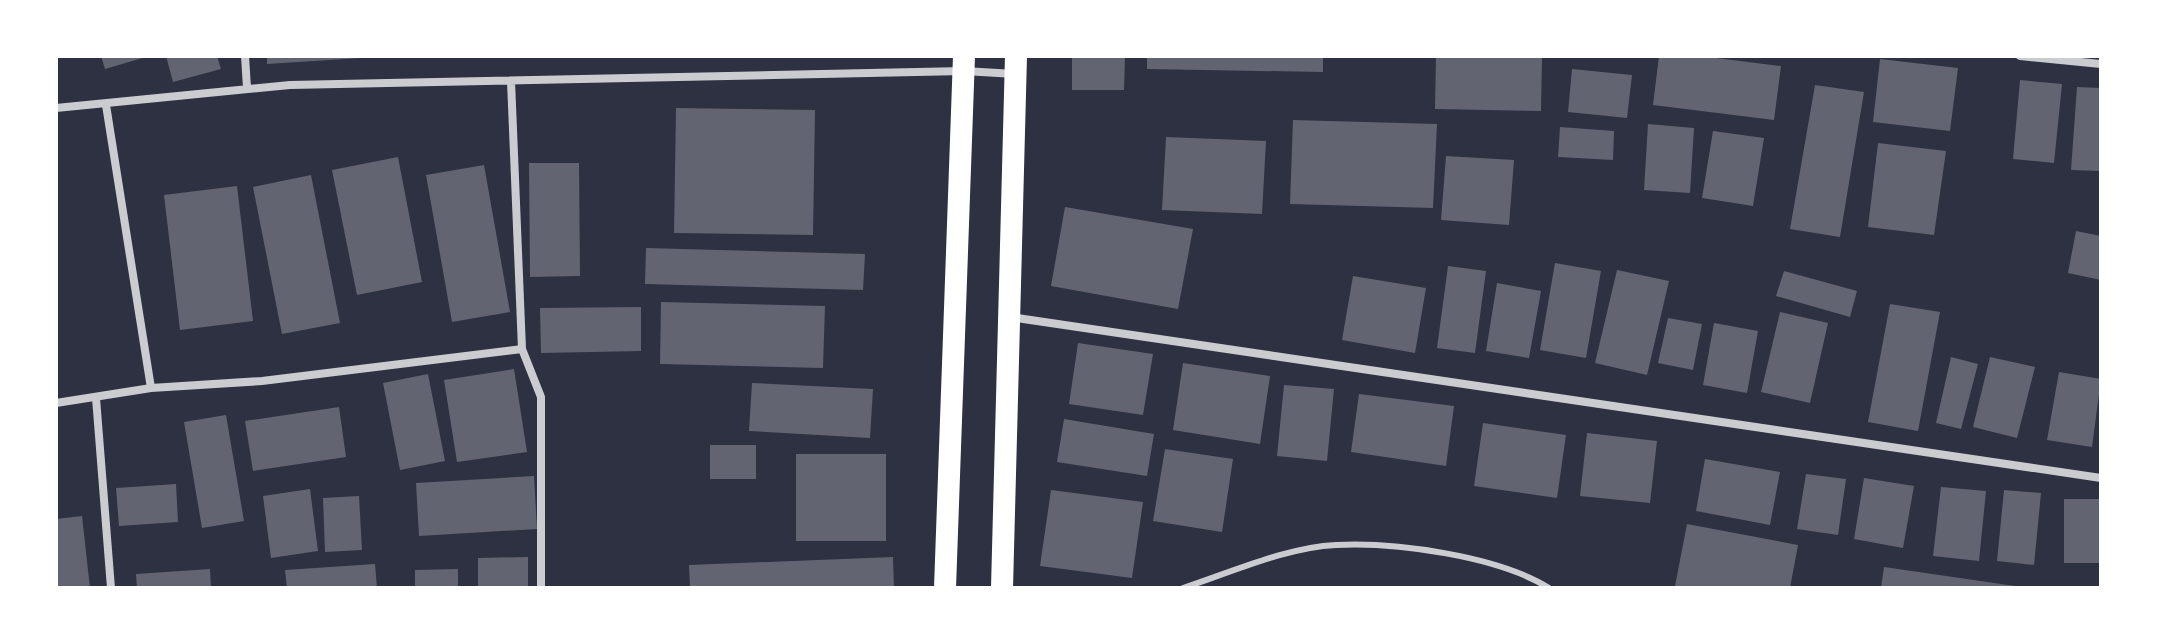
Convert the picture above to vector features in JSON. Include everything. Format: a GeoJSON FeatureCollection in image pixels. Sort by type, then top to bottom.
{"type":"FeatureCollection","features":[{"type":"Feature","properties":{"kind":"highway"},"geometry":{"type":"LineString","coordinates":[[945,588],[964,64]]}},
{"type":"Feature","properties":{"kind":"highway"},"geometry":{"type":"LineString","coordinates":[[1002,588],[1016,65]]}},
{"type":"Feature","properties":{"kind":"street"},"geometry":{"type":"LineString","coordinates":[[245,56],[247,88]]}},
{"type":"Feature","properties":{"kind":"street"},"geometry":{"type":"LineString","coordinates":[[2020,56],[2101,64]]}},
{"type":"Feature","properties":{"kind":"street"},"geometry":{"type":"LineString","coordinates":[[56,108],[247,88],[964,64],[1016,65]]}},
{"type":"Feature","properties":{"kind":"street"},"geometry":{"type":"LineString","coordinates":[[511,81],[522,349],[541,397],[541,588]]}},
{"type":"Feature","properties":{"kind":"street"},"geometry":{"type":"LineString","coordinates":[[106,105],[151,388]]}},
{"type":"Feature","properties":{"kind":"street"},"geometry":{"type":"LineString","coordinates":[[1009,317],[2101,478]]}},
{"type":"Feature","properties":{"kind":"street"},"geometry":{"type":"LineString","coordinates":[[56,403],[151,388],[262,381],[522,349]]}},
{"type":"Feature","properties":{"kind":"street"},"geometry":{"type":"LineString","coordinates":[[96,398],[111,588]]}},
{"type":"Feature","properties":{"kind":"lane"},"geometry":{"type":"LineString","coordinates":[[1183,588],[1267,560],[1335,545],[1456,556],[1495,564],[1549,588]]}},
{"type":"Feature","properties":{"kind":"building"},"geometry":{"type":"Polygon","coordinates":[[[101,56],[146,56],[146,57],[105,69],[101,56]]]}},
{"type":"Feature","properties":{"kind":"building"},"geometry":{"type":"Polygon","coordinates":[[[166,56],[217,56],[221,69],[173,82],[166,56]]]}},
{"type":"Feature","properties":{"kind":"building"},"geometry":{"type":"Polygon","coordinates":[[[267,56],[361,56],[361,58],[267,64],[267,56]]]}},
{"type":"Feature","properties":{"kind":"building"},"geometry":{"type":"Polygon","coordinates":[[[1072,56],[1125,56],[1124,90],[1072,90],[1072,56]]]}},
{"type":"Feature","properties":{"kind":"building"},"geometry":{"type":"Polygon","coordinates":[[[1147,56],[1323,56],[1323,72],[1147,69],[1147,56]]]}},
{"type":"Feature","properties":{"kind":"building"},"geometry":{"type":"Polygon","coordinates":[[[1436,56],[1542,56],[1541,111],[1435,109],[1436,56]]]}},
{"type":"Feature","properties":{"kind":"building"},"geometry":{"type":"Polygon","coordinates":[[[1659,56],[1700,56],[1781,66],[1774,120],[1653,105],[1659,56]]]}},
{"type":"Feature","properties":{"kind":"building"},"geometry":{"type":"Polygon","coordinates":[[[1880,59],[1958,68],[1950,131],[1873,122],[1880,59]]]}},
{"type":"Feature","properties":{"kind":"building"},"geometry":{"type":"Polygon","coordinates":[[[1572,69],[1632,75],[1627,118],[1568,112],[1572,69]]]}},
{"type":"Feature","properties":{"kind":"building"},"geometry":{"type":"Polygon","coordinates":[[[2020,80],[2062,84],[2054,163],[2013,159],[2020,80]]]}},
{"type":"Feature","properties":{"kind":"building"},"geometry":{"type":"Polygon","coordinates":[[[1815,85],[1864,92],[1840,237],[1790,229],[1815,85]]]}},
{"type":"Feature","properties":{"kind":"building"},"geometry":{"type":"Polygon","coordinates":[[[2077,87],[2101,88],[2101,171],[2071,170],[2077,87]]]}},
{"type":"Feature","properties":{"kind":"building"},"geometry":{"type":"Polygon","coordinates":[[[676,108],[815,110],[813,235],[674,233],[676,108]]]}},
{"type":"Feature","properties":{"kind":"building"},"geometry":{"type":"Polygon","coordinates":[[[1293,120],[1437,124],[1433,208],[1290,204],[1293,120]]]}},
{"type":"Feature","properties":{"kind":"building"},"geometry":{"type":"Polygon","coordinates":[[[1648,124],[1694,128],[1690,193],[1644,190],[1648,124]]]}},
{"type":"Feature","properties":{"kind":"building"},"geometry":{"type":"Polygon","coordinates":[[[1560,127],[1614,131],[1613,160],[1558,157],[1560,127]]]}},
{"type":"Feature","properties":{"kind":"building"},"geometry":{"type":"Polygon","coordinates":[[[1713,131],[1764,138],[1753,206],[1702,198],[1713,131]]]}},
{"type":"Feature","properties":{"kind":"building"},"geometry":{"type":"Polygon","coordinates":[[[1166,137],[1266,141],[1262,214],[1162,210],[1166,137]]]}},
{"type":"Feature","properties":{"kind":"building"},"geometry":{"type":"Polygon","coordinates":[[[1878,143],[1946,151],[1934,235],[1868,227],[1878,143]]]}},
{"type":"Feature","properties":{"kind":"building"},"geometry":{"type":"Polygon","coordinates":[[[1446,156],[1514,160],[1509,225],[1441,220],[1446,156]]]}},
{"type":"Feature","properties":{"kind":"building"},"geometry":{"type":"Polygon","coordinates":[[[398,157],[422,282],[357,295],[332,170],[398,157]]]}},
{"type":"Feature","properties":{"kind":"building"},"geometry":{"type":"Polygon","coordinates":[[[529,163],[579,163],[580,276],[530,277],[529,163]]]}},
{"type":"Feature","properties":{"kind":"building"},"geometry":{"type":"Polygon","coordinates":[[[484,165],[510,312],[452,322],[426,175],[484,165]]]}},
{"type":"Feature","properties":{"kind":"building"},"geometry":{"type":"Polygon","coordinates":[[[311,175],[340,323],[282,334],[253,187],[311,175]]]}},
{"type":"Feature","properties":{"kind":"building"},"geometry":{"type":"Polygon","coordinates":[[[237,186],[253,321],[180,330],[164,195],[237,186]]]}},
{"type":"Feature","properties":{"kind":"building"},"geometry":{"type":"Polygon","coordinates":[[[1065,207],[1193,229],[1178,309],[1051,286],[1065,207]]]}},
{"type":"Feature","properties":{"kind":"building"},"geometry":{"type":"Polygon","coordinates":[[[2076,231],[2101,236],[2101,280],[2068,273],[2076,231]]]}},
{"type":"Feature","properties":{"kind":"building"},"geometry":{"type":"Polygon","coordinates":[[[646,248],[865,254],[863,290],[645,284],[646,248]]]}},
{"type":"Feature","properties":{"kind":"building"},"geometry":{"type":"Polygon","coordinates":[[[1555,263],[1601,271],[1586,358],[1540,350],[1555,263]]]}},
{"type":"Feature","properties":{"kind":"building"},"geometry":{"type":"Polygon","coordinates":[[[1448,266],[1486,271],[1475,353],[1437,348],[1448,266]]]}},
{"type":"Feature","properties":{"kind":"building"},"geometry":{"type":"Polygon","coordinates":[[[1617,270],[1669,281],[1647,375],[1595,363],[1617,270]]]}},
{"type":"Feature","properties":{"kind":"building"},"geometry":{"type":"Polygon","coordinates":[[[1784,271],[1857,291],[1850,317],[1776,296],[1784,271]]]}},
{"type":"Feature","properties":{"kind":"building"},"geometry":{"type":"Polygon","coordinates":[[[1353,276],[1426,288],[1415,353],[1342,340],[1353,276]]]}},
{"type":"Feature","properties":{"kind":"building"},"geometry":{"type":"Polygon","coordinates":[[[1497,283],[1541,291],[1529,358],[1486,351],[1497,283]]]}},
{"type":"Feature","properties":{"kind":"building"},"geometry":{"type":"Polygon","coordinates":[[[661,302],[825,306],[823,368],[660,364],[661,302]]]}},
{"type":"Feature","properties":{"kind":"building"},"geometry":{"type":"Polygon","coordinates":[[[1890,304],[1940,312],[1918,431],[1868,422],[1890,304]]]}},
{"type":"Feature","properties":{"kind":"building"},"geometry":{"type":"Polygon","coordinates":[[[641,307],[641,351],[541,353],[540,308],[641,307]]]}},
{"type":"Feature","properties":{"kind":"building"},"geometry":{"type":"Polygon","coordinates":[[[1780,312],[1828,323],[1810,403],[1761,392],[1780,312]]]}},
{"type":"Feature","properties":{"kind":"building"},"geometry":{"type":"Polygon","coordinates":[[[1668,318],[1702,324],[1693,370],[1658,363],[1668,318]]]}},
{"type":"Feature","properties":{"kind":"building"},"geometry":{"type":"Polygon","coordinates":[[[1714,323],[1758,331],[1747,393],[1703,385],[1714,323]]]}},
{"type":"Feature","properties":{"kind":"building"},"geometry":{"type":"Polygon","coordinates":[[[1078,343],[1153,354],[1143,415],[1069,404],[1078,343]]]}},
{"type":"Feature","properties":{"kind":"building"},"geometry":{"type":"Polygon","coordinates":[[[1951,357],[1978,364],[1961,429],[1936,423],[1951,357]]]}},
{"type":"Feature","properties":{"kind":"building"},"geometry":{"type":"Polygon","coordinates":[[[1990,357],[2035,367],[2017,438],[1973,427],[1990,357]]]}},
{"type":"Feature","properties":{"kind":"building"},"geometry":{"type":"Polygon","coordinates":[[[1183,363],[1270,376],[1260,444],[1173,430],[1183,363]]]}},
{"type":"Feature","properties":{"kind":"building"},"geometry":{"type":"Polygon","coordinates":[[[514,369],[527,452],[457,462],[444,380],[514,369]]]}},
{"type":"Feature","properties":{"kind":"building"},"geometry":{"type":"Polygon","coordinates":[[[2059,372],[2101,379],[2092,447],[2047,440],[2059,372]]]}},
{"type":"Feature","properties":{"kind":"building"},"geometry":{"type":"Polygon","coordinates":[[[428,374],[445,461],[400,470],[383,383],[428,374]]]}},
{"type":"Feature","properties":{"kind":"building"},"geometry":{"type":"Polygon","coordinates":[[[752,383],[873,389],[870,438],[749,431],[752,383]]]}},
{"type":"Feature","properties":{"kind":"building"},"geometry":{"type":"Polygon","coordinates":[[[1284,385],[1334,389],[1327,461],[1277,456],[1284,385]]]}},
{"type":"Feature","properties":{"kind":"building"},"geometry":{"type":"Polygon","coordinates":[[[1359,394],[1454,406],[1446,466],[1351,452],[1359,394]]]}},
{"type":"Feature","properties":{"kind":"building"},"geometry":{"type":"Polygon","coordinates":[[[339,407],[346,457],[253,471],[245,421],[339,407]]]}},
{"type":"Feature","properties":{"kind":"building"},"geometry":{"type":"Polygon","coordinates":[[[226,415],[244,521],[202,528],[184,422],[226,415]]]}},
{"type":"Feature","properties":{"kind":"building"},"geometry":{"type":"Polygon","coordinates":[[[1064,419],[1154,434],[1147,476],[1057,462],[1064,419]]]}},
{"type":"Feature","properties":{"kind":"building"},"geometry":{"type":"Polygon","coordinates":[[[1483,423],[1566,435],[1557,498],[1474,486],[1483,423]]]}},
{"type":"Feature","properties":{"kind":"building"},"geometry":{"type":"Polygon","coordinates":[[[1587,433],[1657,441],[1650,503],[1580,496],[1587,433]]]}},
{"type":"Feature","properties":{"kind":"building"},"geometry":{"type":"Polygon","coordinates":[[[710,445],[756,445],[756,479],[710,479],[710,445]]]}},
{"type":"Feature","properties":{"kind":"building"},"geometry":{"type":"Polygon","coordinates":[[[1165,449],[1233,459],[1222,532],[1153,521],[1165,449]]]}},
{"type":"Feature","properties":{"kind":"building"},"geometry":{"type":"Polygon","coordinates":[[[796,454],[886,454],[886,541],[796,541],[796,454]]]}},
{"type":"Feature","properties":{"kind":"building"},"geometry":{"type":"Polygon","coordinates":[[[1705,459],[1780,472],[1770,525],[1696,511],[1705,459]]]}},
{"type":"Feature","properties":{"kind":"building"},"geometry":{"type":"Polygon","coordinates":[[[1806,474],[1846,479],[1838,535],[1797,529],[1806,474]]]}},
{"type":"Feature","properties":{"kind":"building"},"geometry":{"type":"Polygon","coordinates":[[[534,476],[537,529],[419,536],[416,483],[534,476]]]}},
{"type":"Feature","properties":{"kind":"building"},"geometry":{"type":"Polygon","coordinates":[[[1864,478],[1914,486],[1903,548],[1854,539],[1864,478]]]}},
{"type":"Feature","properties":{"kind":"building"},"geometry":{"type":"Polygon","coordinates":[[[176,484],[178,522],[119,526],[116,488],[176,484]]]}},
{"type":"Feature","properties":{"kind":"building"},"geometry":{"type":"Polygon","coordinates":[[[1941,487],[1986,491],[1979,561],[1933,556],[1941,487]]]}},
{"type":"Feature","properties":{"kind":"building"},"geometry":{"type":"Polygon","coordinates":[[[310,489],[318,551],[271,558],[263,496],[310,489]]]}},
{"type":"Feature","properties":{"kind":"building"},"geometry":{"type":"Polygon","coordinates":[[[1051,490],[1143,502],[1132,578],[1040,566],[1051,490]]]}},
{"type":"Feature","properties":{"kind":"building"},"geometry":{"type":"Polygon","coordinates":[[[2004,490],[2041,493],[2034,565],[1997,561],[2004,490]]]}},
{"type":"Feature","properties":{"kind":"building"},"geometry":{"type":"Polygon","coordinates":[[[359,496],[362,550],[325,552],[323,498],[359,496]]]}},
{"type":"Feature","properties":{"kind":"building"},"geometry":{"type":"Polygon","coordinates":[[[2064,499],[2101,499],[2101,563],[2064,563],[2064,499]]]}},
{"type":"Feature","properties":{"kind":"building"},"geometry":{"type":"Polygon","coordinates":[[[82,516],[90,588],[56,588],[56,519],[82,516]]]}},
{"type":"Feature","properties":{"kind":"building"},"geometry":{"type":"Polygon","coordinates":[[[1687,524],[1798,545],[1790,588],[1675,586],[1687,524]]]}},
{"type":"Feature","properties":{"kind":"building"},"geometry":{"type":"Polygon","coordinates":[[[528,557],[528,588],[478,588],[478,558],[528,557]]]}},
{"type":"Feature","properties":{"kind":"building"},"geometry":{"type":"Polygon","coordinates":[[[893,557],[894,588],[690,588],[689,565],[893,557]]]}},
{"type":"Feature","properties":{"kind":"building"},"geometry":{"type":"Polygon","coordinates":[[[375,564],[377,588],[287,588],[285,570],[375,564]]]}},
{"type":"Feature","properties":{"kind":"building"},"geometry":{"type":"Polygon","coordinates":[[[1884,567],[2015,586],[2015,588],[1881,588],[1884,567]]]}},
{"type":"Feature","properties":{"kind":"building"},"geometry":{"type":"Polygon","coordinates":[[[210,569],[211,588],[137,588],[136,574],[210,569]]]}},
{"type":"Feature","properties":{"kind":"building"},"geometry":{"type":"Polygon","coordinates":[[[458,569],[458,588],[415,588],[415,570],[458,569]]]}}]}
